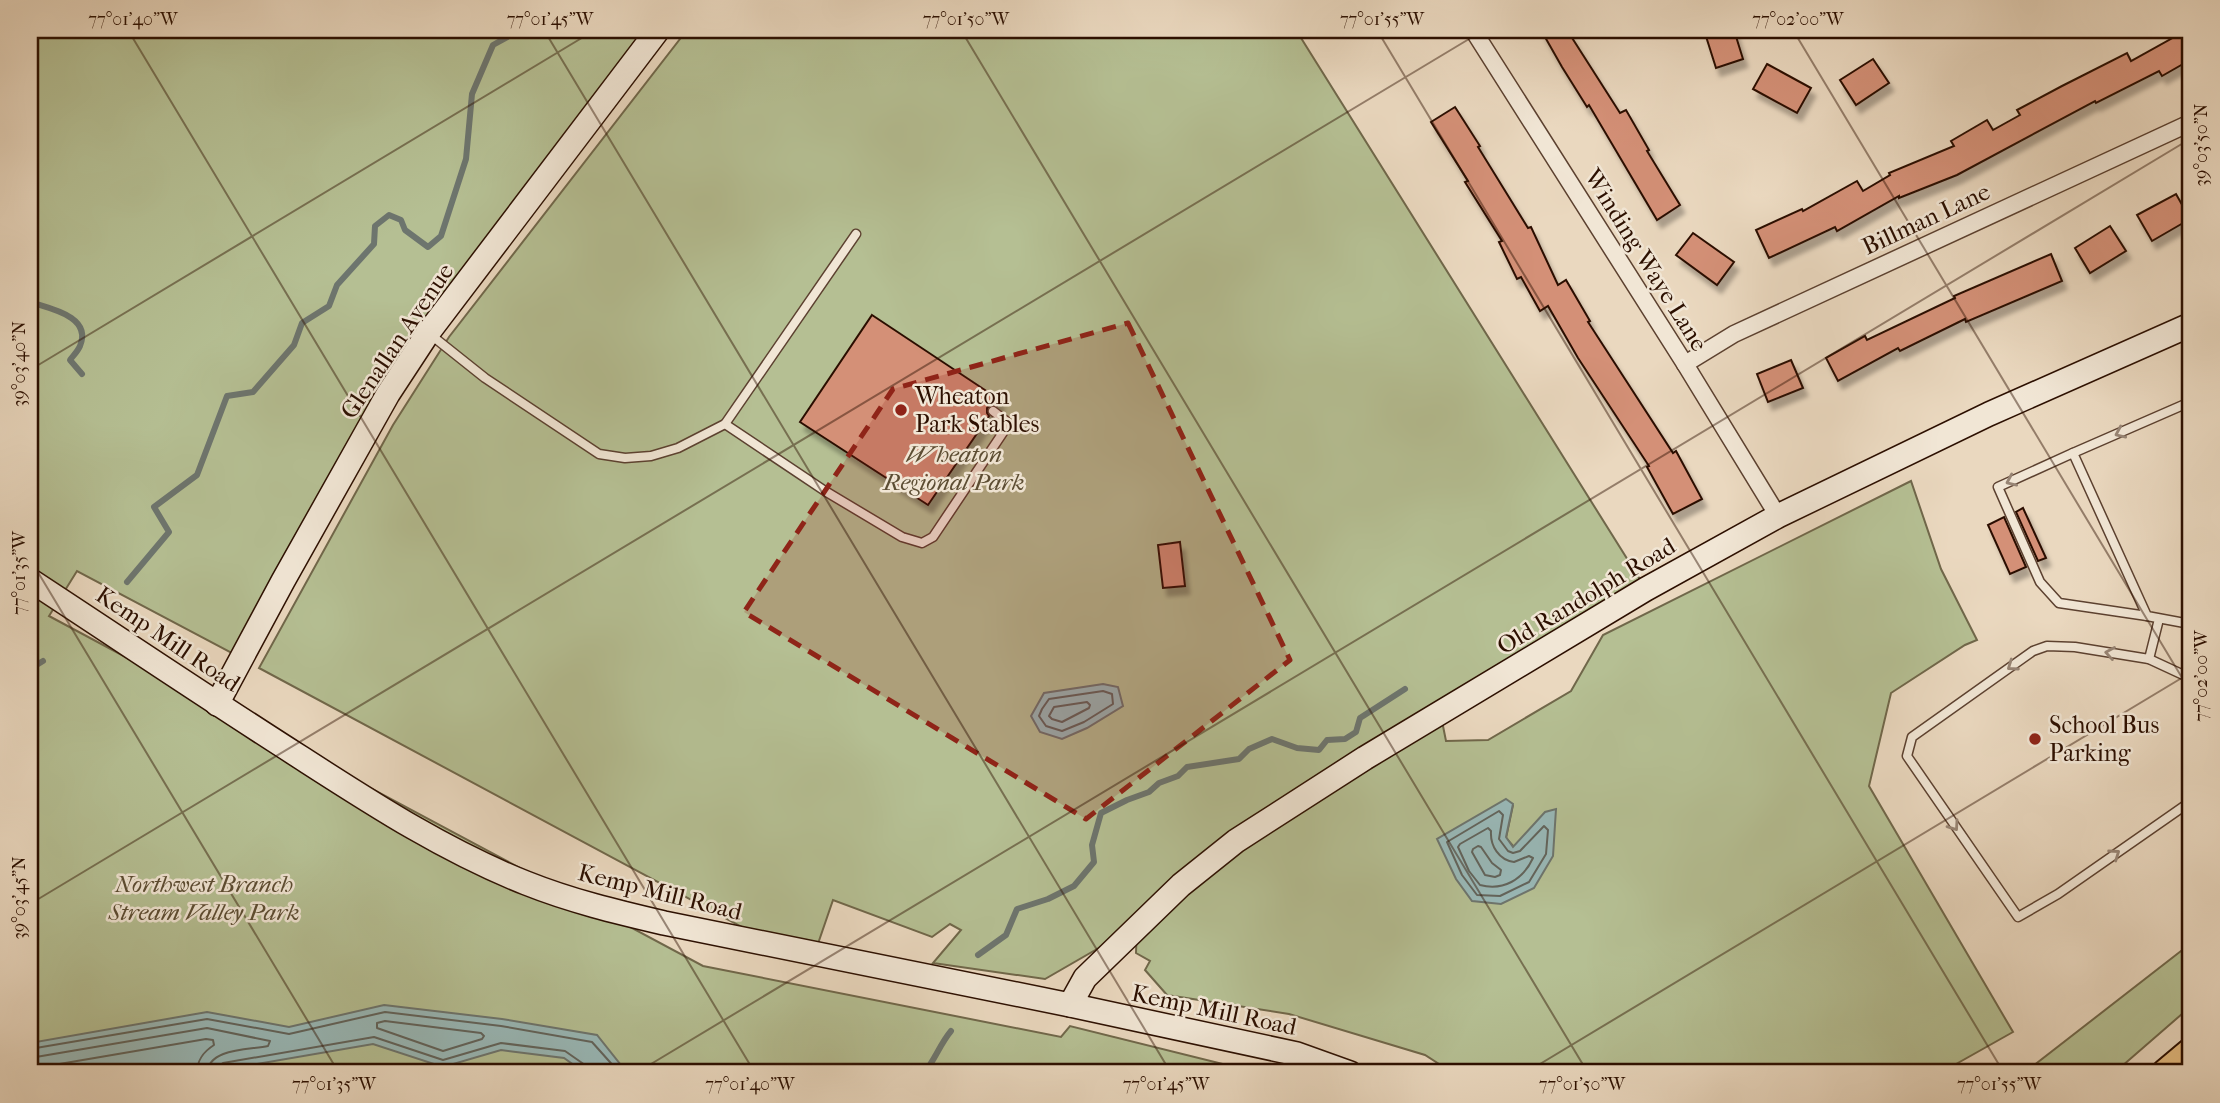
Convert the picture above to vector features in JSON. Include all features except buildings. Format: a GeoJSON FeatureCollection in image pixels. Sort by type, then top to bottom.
{"type":"FeatureCollection","features":[{"type":"Feature","properties":{"kind":"main road"},"geometry":{"type":"LineString","coordinates":[[2165,1073],[2190,1052]]}},
{"type":"Feature","properties":{"kind":"street","name":"Glenallan Avenue"},"geometry":{"type":"LineString","coordinates":[[217,704],[283,580],[388,394],[428,333],[658,30]]}},
{"type":"Feature","properties":{"kind":"street","name":"Winding Waye Lane"},"geometry":{"type":"LineString","coordinates":[[1473,30],[1685,363],[1778,516]]}},
{"type":"Feature","properties":{"kind":"street","name":"Billman Lane"},"geometry":{"type":"LineString","coordinates":[[1685,363],[1734,334],[2190,124]]}},
{"type":"Feature","properties":{"kind":"street","name":"Old Randolph Road"},"geometry":{"type":"LineString","coordinates":[[1070,1005],[1085,978],[1181,885],[1236,841],[1365,758],[1646,589],[1778,516],[1989,414],[2190,325]]}},
{"type":"Feature","properties":{"kind":"street","name":"Kemp Mill Road"},"geometry":{"type":"LineString","coordinates":[[30,580],[389,815],[455,851],[551,892],[664,923],[1297,1054],[1350,1073]]}},
{"type":"Feature","properties":{"kind":"lane"},"geometry":{"type":"LineString","coordinates":[[428,333],[485,378],[600,454],[625,458],[651,456],[678,448],[725,424],[856,234]]}},
{"type":"Feature","properties":{"kind":"lane"},"geometry":{"type":"LineString","coordinates":[[2186,403],[1998,487],[2040,582],[2059,603],[2190,624]]}},
{"type":"Feature","properties":{"kind":"lane"},"geometry":{"type":"LineString","coordinates":[[725,424],[825,491],[902,537],[922,543],[933,537],[1004,431],[1006,421],[993,411]]}},
{"type":"Feature","properties":{"kind":"lane"},"geometry":{"type":"LineString","coordinates":[[2073,453],[2147,616]]}},
{"type":"Feature","properties":{"kind":"lane"},"geometry":{"type":"LineString","coordinates":[[2149,659],[2159,619]]}},
{"type":"Feature","properties":{"kind":"lane"},"geometry":{"type":"LineString","coordinates":[[2190,678],[2149,659],[2075,647],[2047,646],[2033,651],[1912,737],[1908,756],[1927,788],[2018,918],[2058,894],[2190,802]]}},
{"type":"Feature","properties":{"kind":"highlighted area"},"geometry":{"type":"Polygon","coordinates":[[[1128,323],[1290,660],[1086,819],[744,612],[893,389],[1128,323]]]}},
{"type":"Feature","properties":{"kind":"green space","name":"Northwest Branch Stream Valley Park"},"geometry":{"type":"Polygon","coordinates":[[[30,30],[664,30],[434,327],[243,659],[77,571],[49,616],[703,966],[1061,1037],[1070,1026],[1259,1073],[30,1073],[30,30]]]}},
{"type":"Feature","properties":{"kind":"green space","name":"Wheaton Regional Park"},"geometry":{"type":"Polygon","coordinates":[[[687,30],[1296,30],[1646,589],[1441,716],[1446,741],[1488,740],[1571,691],[1603,635],[1911,481],[1941,569],[1977,640],[1891,693],[1869,786],[2013,1032],[1940,1073],[1453,1073],[1425,1055],[1289,1014],[1167,995],[1145,970],[1150,961],[1136,953],[1137,926],[1045,979],[933,963],[961,930],[950,924],[932,937],[833,900],[811,964],[259,668],[393,425],[449,337],[687,30]],[[1513,805],[1498,874],[1527,834],[1514,847],[1506,838],[1513,805]]]}},
{"type":"Feature","properties":{"kind":"green space"},"geometry":{"type":"Polygon","coordinates":[[[2190,944],[2190,1007],[2114,1073],[2024,1073],[2190,944]]]}},
{"type":"Feature","properties":{"kind":"water"},"geometry":{"type":"Polygon","coordinates":[[[1103,684],[1118,687],[1123,706],[1087,728],[1062,739],[1040,732],[1031,716],[1044,693],[1103,684]]]}},
{"type":"Feature","properties":{"kind":"water"},"geometry":{"type":"Polygon","coordinates":[[[1506,799],[1513,804],[1506,837],[1513,847],[1545,812],[1556,809],[1553,856],[1534,888],[1501,904],[1472,901],[1456,879],[1437,839],[1506,799]]]}},
{"type":"Feature","properties":{"kind":"water"},"geometry":{"type":"Polygon","coordinates":[[[384,1005],[502,1019],[597,1035],[621,1065],[661,1073],[585,1073],[564,1058],[501,1050],[443,1067],[373,1044],[205,1073],[30,1073],[30,1043],[207,1012],[289,1027],[384,1005]]]}},
{"type":"Feature","properties":{"kind":"waterway"},"geometry":{"type":"LineString","coordinates":[[127,582],[169,532],[154,507],[197,475],[227,396],[253,392],[294,345],[302,323],[329,306],[337,285],[374,244],[375,226],[389,215],[401,220],[405,230],[428,247],[441,236],[466,159],[472,94],[493,45],[520,30]]}},
{"type":"Feature","properties":{"kind":"waterway"},"geometry":{"type":"LineString","coordinates":[[30,278],[33,303],[68,316],[80,328],[80,346],[70,360],[82,374]]}},
{"type":"Feature","properties":{"kind":"waterway"},"geometry":{"type":"LineString","coordinates":[[30,669],[43,661]]}},
{"type":"Feature","properties":{"kind":"waterway"},"geometry":{"type":"LineString","coordinates":[[978,955],[1006,935],[1017,909],[1048,899],[1074,886],[1094,862],[1092,845],[1101,813],[1149,792],[1159,783],[1178,776],[1187,767],[1239,759],[1249,749],[1272,739],[1297,748],[1319,750],[1327,740],[1345,739],[1356,732],[1360,718],[1405,689]]}},
{"type":"Feature","properties":{"kind":"waterway"},"geometry":{"type":"LineString","coordinates":[[924,1073],[951,1031]]}},
{"type":"Feature","properties":{"kind":"place","name":"Wheaton Park Stables"},"geometry":{"type":"Point","coordinates":[901,410]}},
{"type":"Feature","properties":{"kind":"place","name":"School Bus Parking"},"geometry":{"type":"Point","coordinates":[2035,739]}}]}
